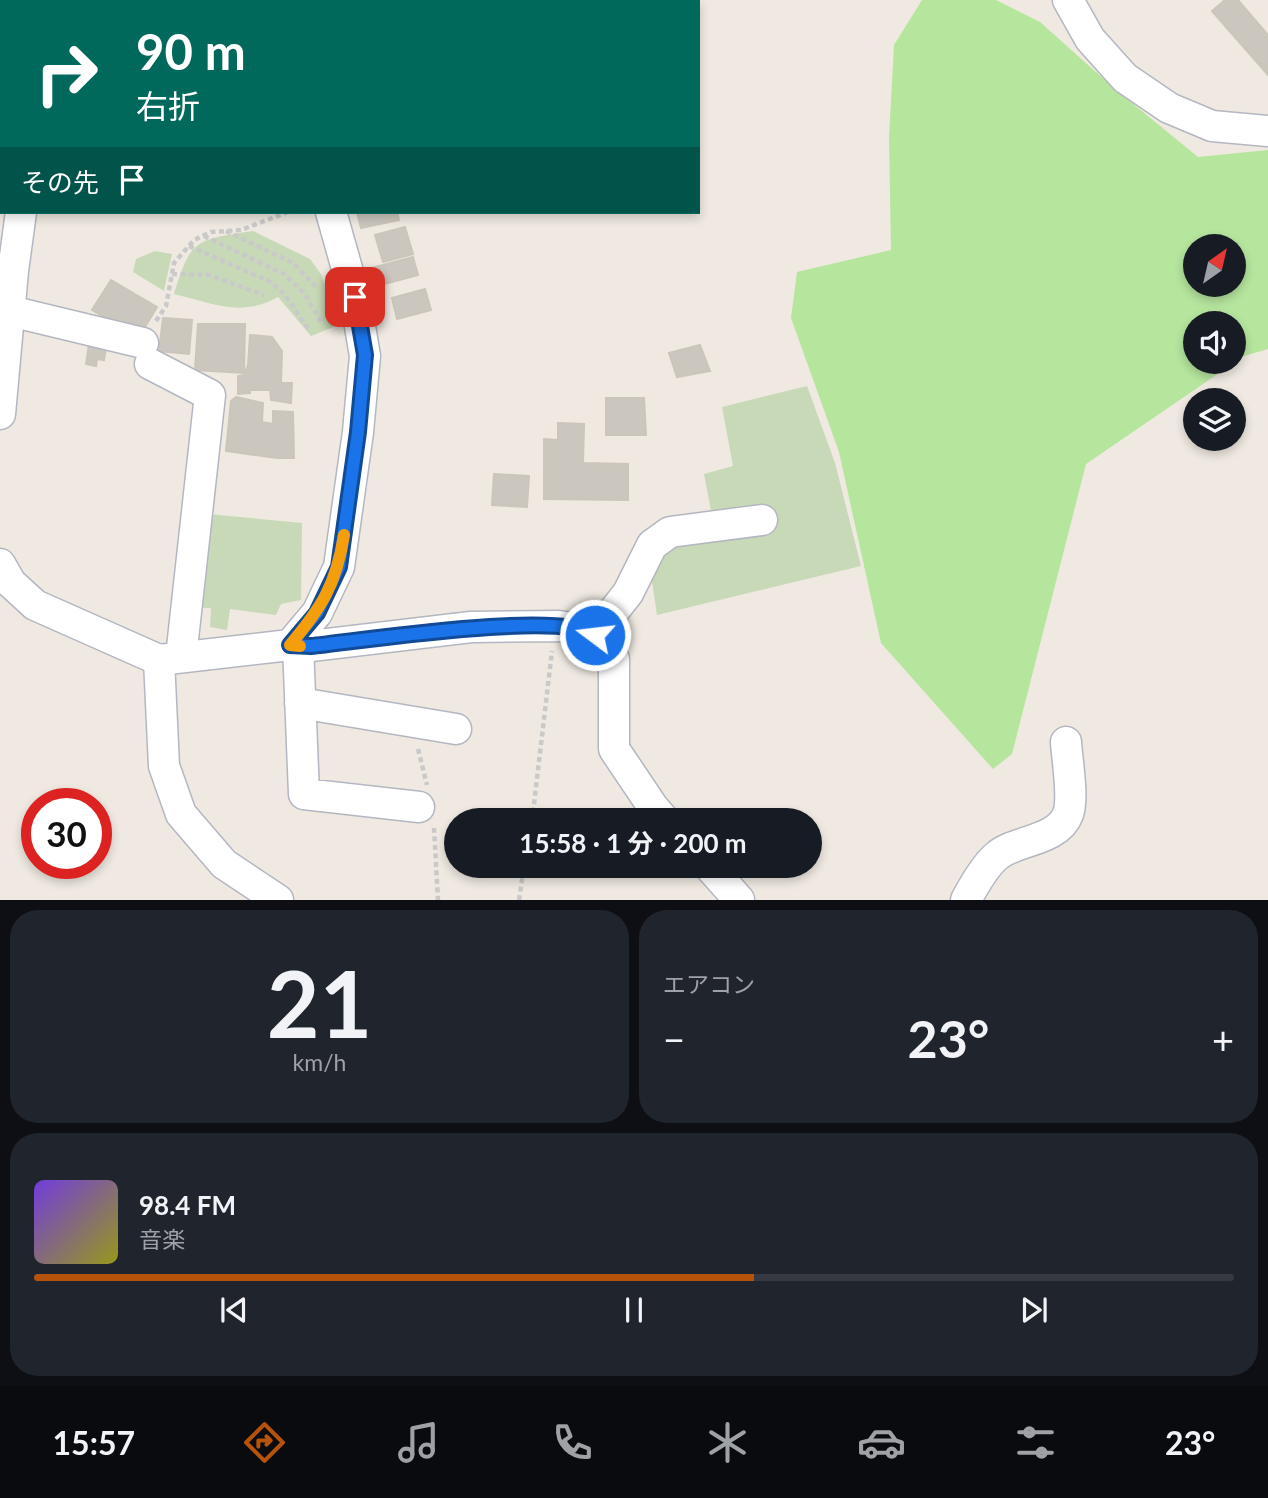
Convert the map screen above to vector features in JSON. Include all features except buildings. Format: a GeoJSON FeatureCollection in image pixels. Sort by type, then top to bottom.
{"type":"FeatureCollection","features":[{"type":"Feature","properties":{"kind":"street"},"geometry":{"type":"LineString","coordinates":[[1068,0],[1090,39],[1125,78],[1169,108],[1212,126],[1268,131]]}},
{"type":"Feature","properties":{"kind":"street"},"geometry":{"type":"LineString","coordinates":[[0,414],[22,214]]}},
{"type":"Feature","properties":{"kind":"street"},"geometry":{"type":"LineString","coordinates":[[332,214],[355,297],[365,355],[339,567],[317,613],[294,645],[300,703],[304,794],[419,807]]}},
{"type":"Feature","properties":{"kind":"street"},"geometry":{"type":"LineString","coordinates":[[10,310],[148,345],[210,396],[170,659],[164,766],[181,814],[224,864],[278,900]]}},
{"type":"Feature","properties":{"kind":"street"},"geometry":{"type":"LineString","coordinates":[[595,635],[628,593],[652,545],[670,532],[762,520]]}},
{"type":"Feature","properties":{"kind":"street"},"geometry":{"type":"LineString","coordinates":[[0,564],[11,583],[35,605],[170,659],[471,627],[555,626],[588,630],[605,642],[614,659],[614,749],[654,808]]}},
{"type":"Feature","properties":{"kind":"street"},"geometry":{"type":"LineString","coordinates":[[300,703],[456,729]]}},
{"type":"Feature","properties":{"kind":"street"},"geometry":{"type":"LineString","coordinates":[[966,900],[971,889],[998,854],[1051,833],[1068,815],[1066,742]]}},
{"type":"Feature","properties":{"kind":"street"},"geometry":{"type":"LineString","coordinates":[[720,878],[739,900]]}},
{"type":"Feature","properties":{"kind":"path"},"geometry":{"type":"LineString","coordinates":[[148,345],[166,306],[174,263],[189,246],[211,232],[241,230],[283,214]]}},
{"type":"Feature","properties":{"kind":"path"},"geometry":{"type":"LineString","coordinates":[[225,231],[293,263],[317,288]]}},
{"type":"Feature","properties":{"kind":"path"},"geometry":{"type":"LineString","coordinates":[[203,235],[284,274],[305,294],[322,324]]}},
{"type":"Feature","properties":{"kind":"path"},"geometry":{"type":"LineString","coordinates":[[189,246],[271,282],[285,295],[309,330]]}},
{"type":"Feature","properties":{"kind":"path"},"geometry":{"type":"LineString","coordinates":[[172,274],[209,275],[264,295]]}},
{"type":"Feature","properties":{"kind":"path"},"geometry":{"type":"LineString","coordinates":[[534,808],[555,626]]}},
{"type":"Feature","properties":{"kind":"path"},"geometry":{"type":"LineString","coordinates":[[519,900],[522,878]]}},
{"type":"Feature","properties":{"kind":"green space"},"geometry":{"type":"Polygon","coordinates":[[[922,0],[996,0],[1040,22],[1116,90],[1198,157],[1268,150],[1268,349],[1246,355],[1246,311],[1183,311],[1183,374],[1218,374],[1197,388],[1183,388],[1183,398],[1086,464],[1012,754],[993,769],[881,643],[839,452],[791,318],[797,272],[891,250],[889,138],[894,45],[922,0]]]}},
{"type":"Feature","properties":{"kind":"green space"},"geometry":{"type":"Polygon","coordinates":[[[253,231],[310,259],[321,274],[341,324],[311,336],[278,297],[252,307],[239,308],[174,294],[186,261],[199,244],[219,237],[253,231]]]}},
{"type":"Feature","properties":{"kind":"green space"},"geometry":{"type":"Polygon","coordinates":[[[155,251],[172,254],[164,291],[133,272],[136,259],[155,251]]]}},
{"type":"Feature","properties":{"kind":"green space"},"geometry":{"type":"Polygon","coordinates":[[[807,386],[835,463],[861,566],[657,615],[649,562],[712,516],[704,474],[733,466],[722,407],[807,386]]]}},
{"type":"Feature","properties":{"kind":"green space"},"geometry":{"type":"Polygon","coordinates":[[[208,514],[302,523],[301,600],[281,604],[276,615],[230,609],[227,630],[210,627],[211,608],[197,608],[208,514]]]}},
{"type":"Feature","properties":{"kind":"slow traffic"},"geometry":{"type":"LineString","coordinates":[[300,646],[290,645],[317,613],[339,567],[344,535]]}},
{"type":"Feature","properties":{"kind":"route"},"geometry":{"type":"LineString","coordinates":[[355,297],[365,355],[358,432],[339,567],[317,613],[290,645],[311,646],[471,627],[559,626],[588,630],[595,635]]}}]}
